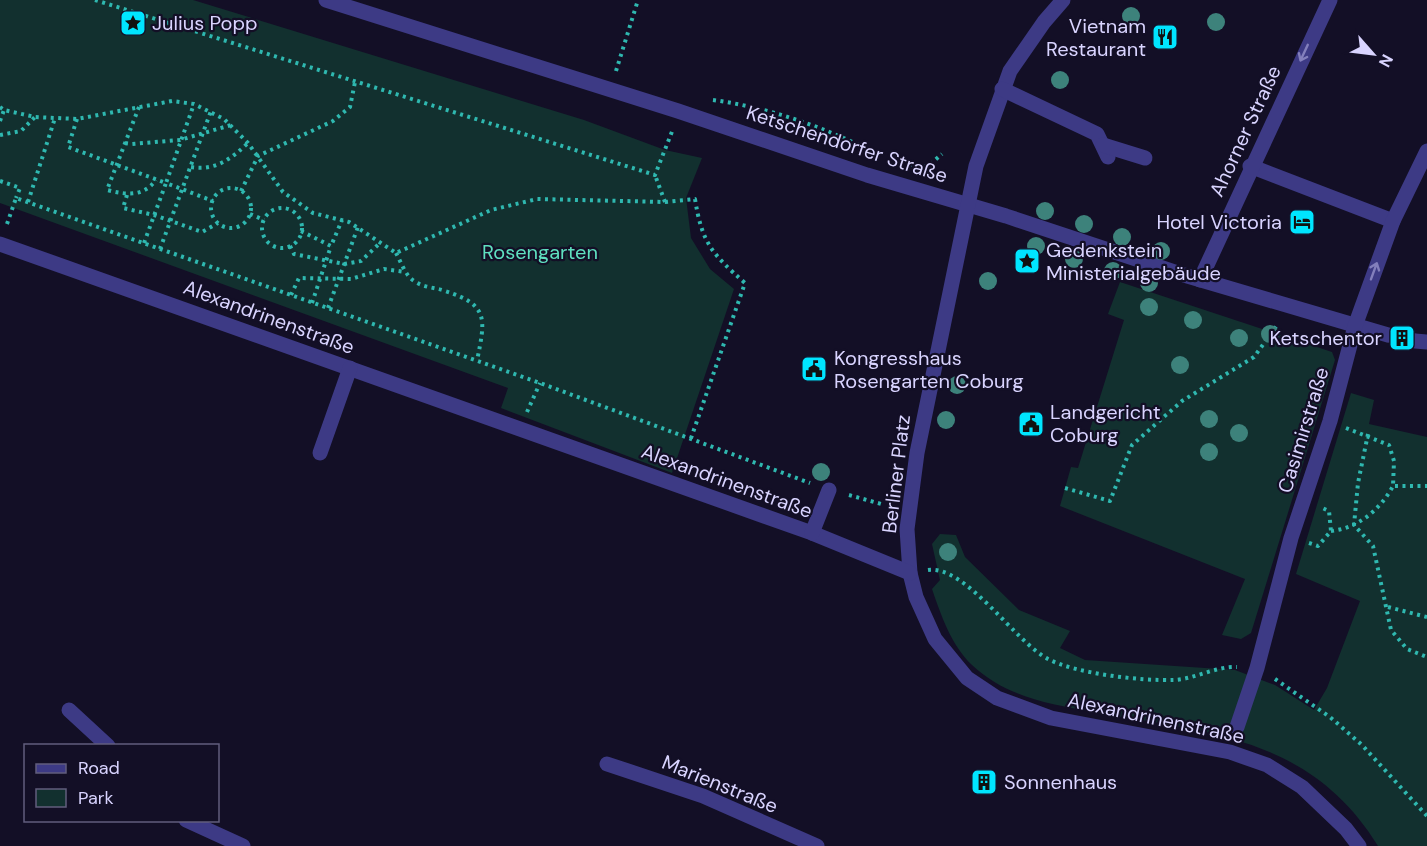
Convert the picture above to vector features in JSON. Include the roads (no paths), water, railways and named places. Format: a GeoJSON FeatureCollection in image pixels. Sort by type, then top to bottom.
{"type":"FeatureCollection","features":[{"type":"Feature","properties":{"kind":"street","name":"Ketschendorfer Straße"},"geometry":{"type":"LineString","coordinates":[[326,0],[1200,280],[1389,335]]}},
{"type":"Feature","properties":{"kind":"street","name":"Berliner Platz"},"geometry":{"type":"LineString","coordinates":[[910,573],[907,529],[917,453],[976,166],[1010,71],[1044,22],[1063,0]]}},
{"type":"Feature","properties":{"kind":"street","name":"Ahorner Straße"},"geometry":{"type":"LineString","coordinates":[[1200,280],[1250,166],[1330,0]]}},
{"type":"Feature","properties":{"kind":"street"},"geometry":{"type":"LineString","coordinates":[[1002,89],[1097,134],[1106,151],[1145,158]]}},
{"type":"Feature","properties":{"kind":"street","name":"Casimirstraße"},"geometry":{"type":"LineString","coordinates":[[1237,727],[1257,668],[1291,538],[1330,421],[1355,326],[1393,221],[1427,151]]}},
{"type":"Feature","properties":{"kind":"street"},"geometry":{"type":"LineString","coordinates":[[1250,166],[1393,221]]}},
{"type":"Feature","properties":{"kind":"street","name":"Alexandrinenstraße"},"geometry":{"type":"LineString","coordinates":[[2,238],[350,368],[812,533],[910,573],[916,597],[935,639],[966,678],[997,698],[1051,718],[1230,752],[1267,765],[1302,788],[1346,829],[1359,846]]}},
{"type":"Feature","properties":{"kind":"street"},"geometry":{"type":"LineString","coordinates":[[320,453],[350,368]]}},
{"type":"Feature","properties":{"kind":"street"},"geometry":{"type":"LineString","coordinates":[[812,533],[829,490]]}},
{"type":"Feature","properties":{"kind":"street"},"geometry":{"type":"LineString","coordinates":[[69,710],[106,744]]}},
{"type":"Feature","properties":{"kind":"street","name":"Marienstraße"},"geometry":{"type":"LineString","coordinates":[[607,764],[704,796],[817,846]]}},
{"type":"Feature","properties":{"kind":"street"},"geometry":{"type":"LineString","coordinates":[[190,822],[243,846]]}},
{"type":"Feature","properties":{"kind":"tunnel"},"geometry":{"type":"LineString","coordinates":[[1388,335],[1415,341]]}},
{"type":"Feature","properties":{"kind":"place","name":"Julius Popp"},"geometry":{"type":"Point","coordinates":[133,23]}},
{"type":"Feature","properties":{"kind":"place","name":"Vietnam Restaurant"},"geometry":{"type":"Point","coordinates":[1165,37]}},
{"type":"Feature","properties":{"kind":"place","name":"Hotel Victoria"},"geometry":{"type":"Point","coordinates":[1302,222]}},
{"type":"Feature","properties":{"kind":"place","name":"Gedenkstein Ministerialgebäude"},"geometry":{"type":"Point","coordinates":[1027,261]}},
{"type":"Feature","properties":{"kind":"place","name":"Ketschentor"},"geometry":{"type":"Point","coordinates":[1402,338]}},
{"type":"Feature","properties":{"kind":"place","name":"Kongresshaus Rosengarten Coburg"},"geometry":{"type":"Point","coordinates":[814,369]}},
{"type":"Feature","properties":{"kind":"place","name":"Landgericht Coburg"},"geometry":{"type":"Point","coordinates":[1031,424]}},
{"type":"Feature","properties":{"kind":"place","name":"Sonnenhaus"},"geometry":{"type":"Point","coordinates":[984,782]}},
{"type":"Feature","properties":{"kind":"park label","name":"Rosengarten"},"geometry":{"type":"Point","coordinates":[540,252]}}]}
